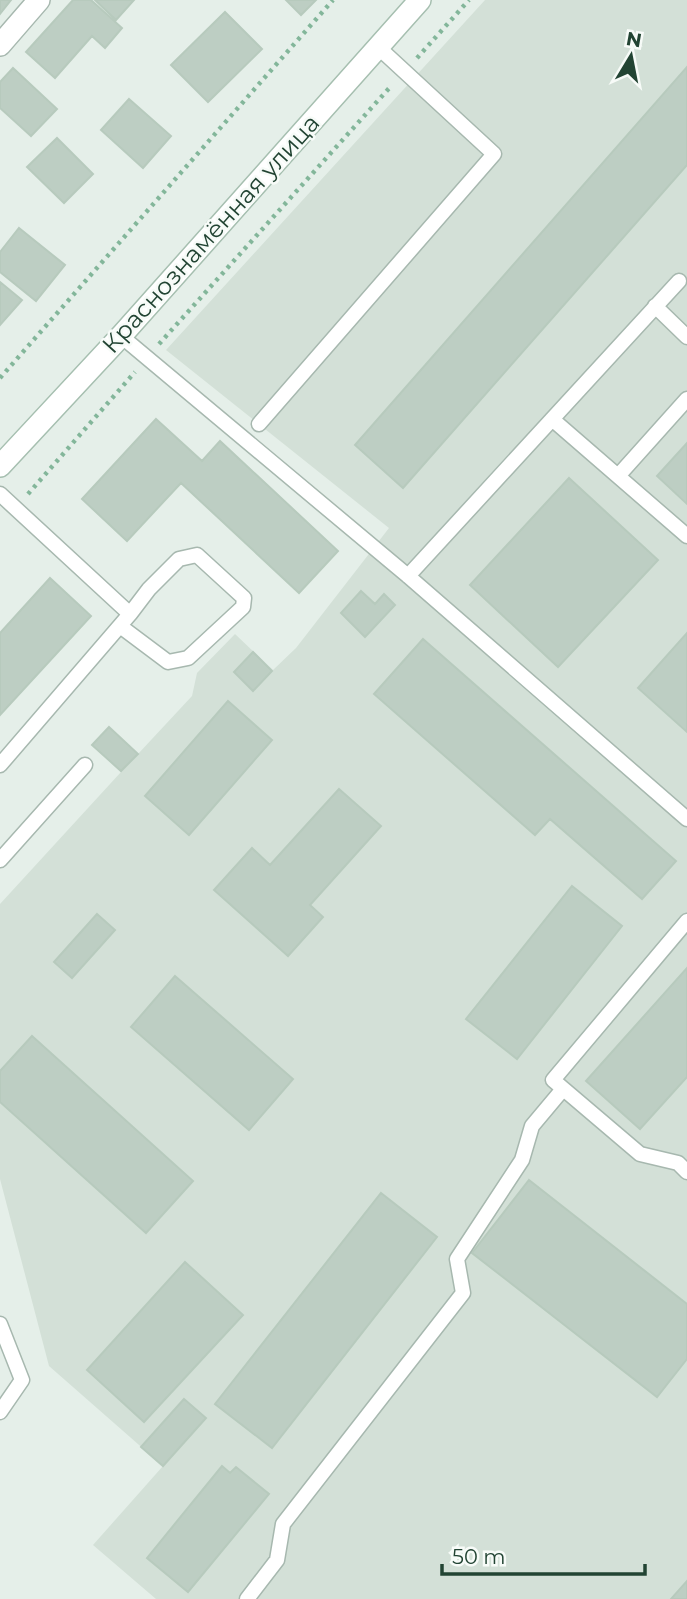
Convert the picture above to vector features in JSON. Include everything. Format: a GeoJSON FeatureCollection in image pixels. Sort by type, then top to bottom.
{"type":"FeatureCollection","features":[{"type":"Feature","properties":{"kind":"street"},"geometry":{"type":"LineString","coordinates":[[0,45],[39,0]]}},
{"type":"Feature","properties":{"kind":"street","name":"Краснознамённая улица"},"geometry":{"type":"LineString","coordinates":[[0,466],[121,336],[420,0]]}},
{"type":"Feature","properties":{"kind":"lane"},"geometry":{"type":"LineString","coordinates":[[259,424],[494,154],[378,47]]}},
{"type":"Feature","properties":{"kind":"lane"},"geometry":{"type":"LineString","coordinates":[[408,576],[679,281]]}},
{"type":"Feature","properties":{"kind":"lane"},"geometry":{"type":"LineString","coordinates":[[655,306],[687,337]]}},
{"type":"Feature","properties":{"kind":"lane"},"geometry":{"type":"LineString","coordinates":[[121,336],[408,576],[687,819]]}},
{"type":"Feature","properties":{"kind":"lane"},"geometry":{"type":"LineString","coordinates":[[618,475],[687,399]]}},
{"type":"Feature","properties":{"kind":"lane"},"geometry":{"type":"LineString","coordinates":[[552,419],[687,536]]}},
{"type":"Feature","properties":{"kind":"lane"},"geometry":{"type":"LineString","coordinates":[[0,494],[130,614]]}},
{"type":"Feature","properties":{"kind":"lane"},"geometry":{"type":"LineString","coordinates":[[0,765],[149,589],[179,559],[197,555],[244,598],[243,607],[188,657],[167,662],[120,626]]}},
{"type":"Feature","properties":{"kind":"lane"},"geometry":{"type":"LineString","coordinates":[[0,860],[85,765]]}},
{"type":"Feature","properties":{"kind":"lane"},"geometry":{"type":"LineString","coordinates":[[687,921],[553,1080],[640,1154],[678,1163],[687,1172]]}},
{"type":"Feature","properties":{"kind":"lane"},"geometry":{"type":"LineString","coordinates":[[247,1599],[277,1560],[283,1524],[463,1293],[457,1259],[522,1160],[532,1126],[563,1088]]}},
{"type":"Feature","properties":{"kind":"lane"},"geometry":{"type":"LineString","coordinates":[[0,1324],[22,1380],[0,1412]]}},
{"type":"Feature","properties":{"kind":"path"},"geometry":{"type":"LineString","coordinates":[[0,378],[333,0]]}},
{"type":"Feature","properties":{"kind":"path"},"geometry":{"type":"LineString","coordinates":[[16,508],[469,0]]}},
{"type":"Feature","properties":{"kind":"shaded area"},"geometry":{"type":"Polygon","coordinates":[[[485,0],[687,0],[687,1599],[156,1599],[93,1545],[163,1466],[49,1366],[0,1179],[0,904],[121,772],[92,745],[109,727],[138,754],[192,696],[197,673],[235,634],[273,670],[296,648],[389,528],[166,350],[485,0]]]}},
{"type":"Feature","properties":{"kind":"building"},"geometry":{"type":"Polygon","coordinates":[[[0,0],[11,0],[0,14],[0,0]]]}},
{"type":"Feature","properties":{"kind":"building"},"geometry":{"type":"Polygon","coordinates":[[[73,0],[91,0],[122,28],[105,48],[92,36],[55,78],[26,52],[73,0]]]}},
{"type":"Feature","properties":{"kind":"building"},"geometry":{"type":"Polygon","coordinates":[[[95,0],[134,0],[116,20],[95,0]]]}},
{"type":"Feature","properties":{"kind":"building"},"geometry":{"type":"Polygon","coordinates":[[[286,0],[316,0],[301,15],[286,0]]]}},
{"type":"Feature","properties":{"kind":"building"},"geometry":{"type":"Polygon","coordinates":[[[225,12],[262,49],[208,102],[171,65],[225,12]]]}},
{"type":"Feature","properties":{"kind":"building"},"geometry":{"type":"Polygon","coordinates":[[[687,67],[687,165],[403,488],[355,445],[687,67]]]}},
{"type":"Feature","properties":{"kind":"building"},"geometry":{"type":"Polygon","coordinates":[[[13,68],[57,109],[31,136],[0,108],[0,82],[13,68]]]}},
{"type":"Feature","properties":{"kind":"building"},"geometry":{"type":"Polygon","coordinates":[[[129,99],[171,136],[143,168],[101,130],[129,99]]]}},
{"type":"Feature","properties":{"kind":"building"},"geometry":{"type":"Polygon","coordinates":[[[57,138],[93,174],[64,203],[27,167],[57,138]]]}},
{"type":"Feature","properties":{"kind":"building"},"geometry":{"type":"Polygon","coordinates":[[[19,228],[65,265],[36,301],[0,272],[0,252],[19,228]]]}},
{"type":"Feature","properties":{"kind":"building"},"geometry":{"type":"Polygon","coordinates":[[[0,282],[22,300],[0,325],[0,282]]]}},
{"type":"Feature","properties":{"kind":"building"},"geometry":{"type":"Polygon","coordinates":[[[156,419],[202,461],[220,441],[338,551],[299,593],[181,483],[127,541],[82,499],[156,419]]]}},
{"type":"Feature","properties":{"kind":"building"},"geometry":{"type":"Polygon","coordinates":[[[687,443],[687,504],[657,476],[687,443]]]}},
{"type":"Feature","properties":{"kind":"building"},"geometry":{"type":"Polygon","coordinates":[[[569,478],[658,560],[558,667],[470,585],[569,478]]]}},
{"type":"Feature","properties":{"kind":"building"},"geometry":{"type":"Polygon","coordinates":[[[50,578],[91,616],[0,715],[0,633],[50,578]]]}},
{"type":"Feature","properties":{"kind":"building"},"geometry":{"type":"Polygon","coordinates":[[[361,591],[375,604],[384,594],[395,605],[365,637],[341,613],[361,591]]]}},
{"type":"Feature","properties":{"kind":"building"},"geometry":{"type":"Polygon","coordinates":[[[687,633],[687,732],[638,688],[687,633]]]}},
{"type":"Feature","properties":{"kind":"building"},"geometry":{"type":"Polygon","coordinates":[[[423,639],[676,861],[642,899],[550,819],[535,835],[374,694],[423,639]]]}},
{"type":"Feature","properties":{"kind":"building"},"geometry":{"type":"Polygon","coordinates":[[[253,652],[272,671],[253,691],[234,672],[253,652]]]}},
{"type":"Feature","properties":{"kind":"building"},"geometry":{"type":"Polygon","coordinates":[[[228,701],[272,740],[189,835],[145,796],[228,701]]]}},
{"type":"Feature","properties":{"kind":"building"},"geometry":{"type":"Polygon","coordinates":[[[109,727],[138,754],[121,771],[92,745],[109,727]]]}},
{"type":"Feature","properties":{"kind":"building"},"geometry":{"type":"Polygon","coordinates":[[[339,789],[381,826],[310,905],[323,917],[288,956],[214,890],[252,848],[270,865],[339,789]]]}},
{"type":"Feature","properties":{"kind":"building"},"geometry":{"type":"Polygon","coordinates":[[[572,886],[622,926],[517,1059],[466,1019],[572,886]]]}},
{"type":"Feature","properties":{"kind":"building"},"geometry":{"type":"Polygon","coordinates":[[[97,914],[115,930],[72,978],[54,962],[97,914]]]}},
{"type":"Feature","properties":{"kind":"building"},"geometry":{"type":"Polygon","coordinates":[[[687,968],[687,1077],[640,1129],[586,1081],[687,968]]]}},
{"type":"Feature","properties":{"kind":"building"},"geometry":{"type":"Polygon","coordinates":[[[175,976],[293,1079],[249,1130],[131,1027],[175,976]]]}},
{"type":"Feature","properties":{"kind":"building"},"geometry":{"type":"Polygon","coordinates":[[[32,1036],[193,1181],[146,1233],[0,1102],[0,1071],[32,1036]]]}},
{"type":"Feature","properties":{"kind":"building"},"geometry":{"type":"Polygon","coordinates":[[[529,1180],[687,1304],[687,1359],[657,1397],[472,1253],[529,1180]]]}},
{"type":"Feature","properties":{"kind":"building"},"geometry":{"type":"Polygon","coordinates":[[[381,1193],[437,1237],[272,1448],[215,1404],[381,1193]]]}},
{"type":"Feature","properties":{"kind":"building"},"geometry":{"type":"Polygon","coordinates":[[[185,1262],[243,1315],[144,1422],[87,1370],[185,1262]]]}},
{"type":"Feature","properties":{"kind":"building"},"geometry":{"type":"Polygon","coordinates":[[[184,1399],[206,1418],[163,1466],[141,1447],[184,1399]]]}},
{"type":"Feature","properties":{"kind":"building"},"geometry":{"type":"Polygon","coordinates":[[[222,1466],[230,1473],[236,1467],[269,1494],[188,1592],[147,1558],[222,1466]]]}},
{"type":"Feature","properties":{"kind":"building"},"geometry":{"type":"Polygon","coordinates":[[[687,1581],[687,1599],[671,1599],[687,1581]]]}}]}
